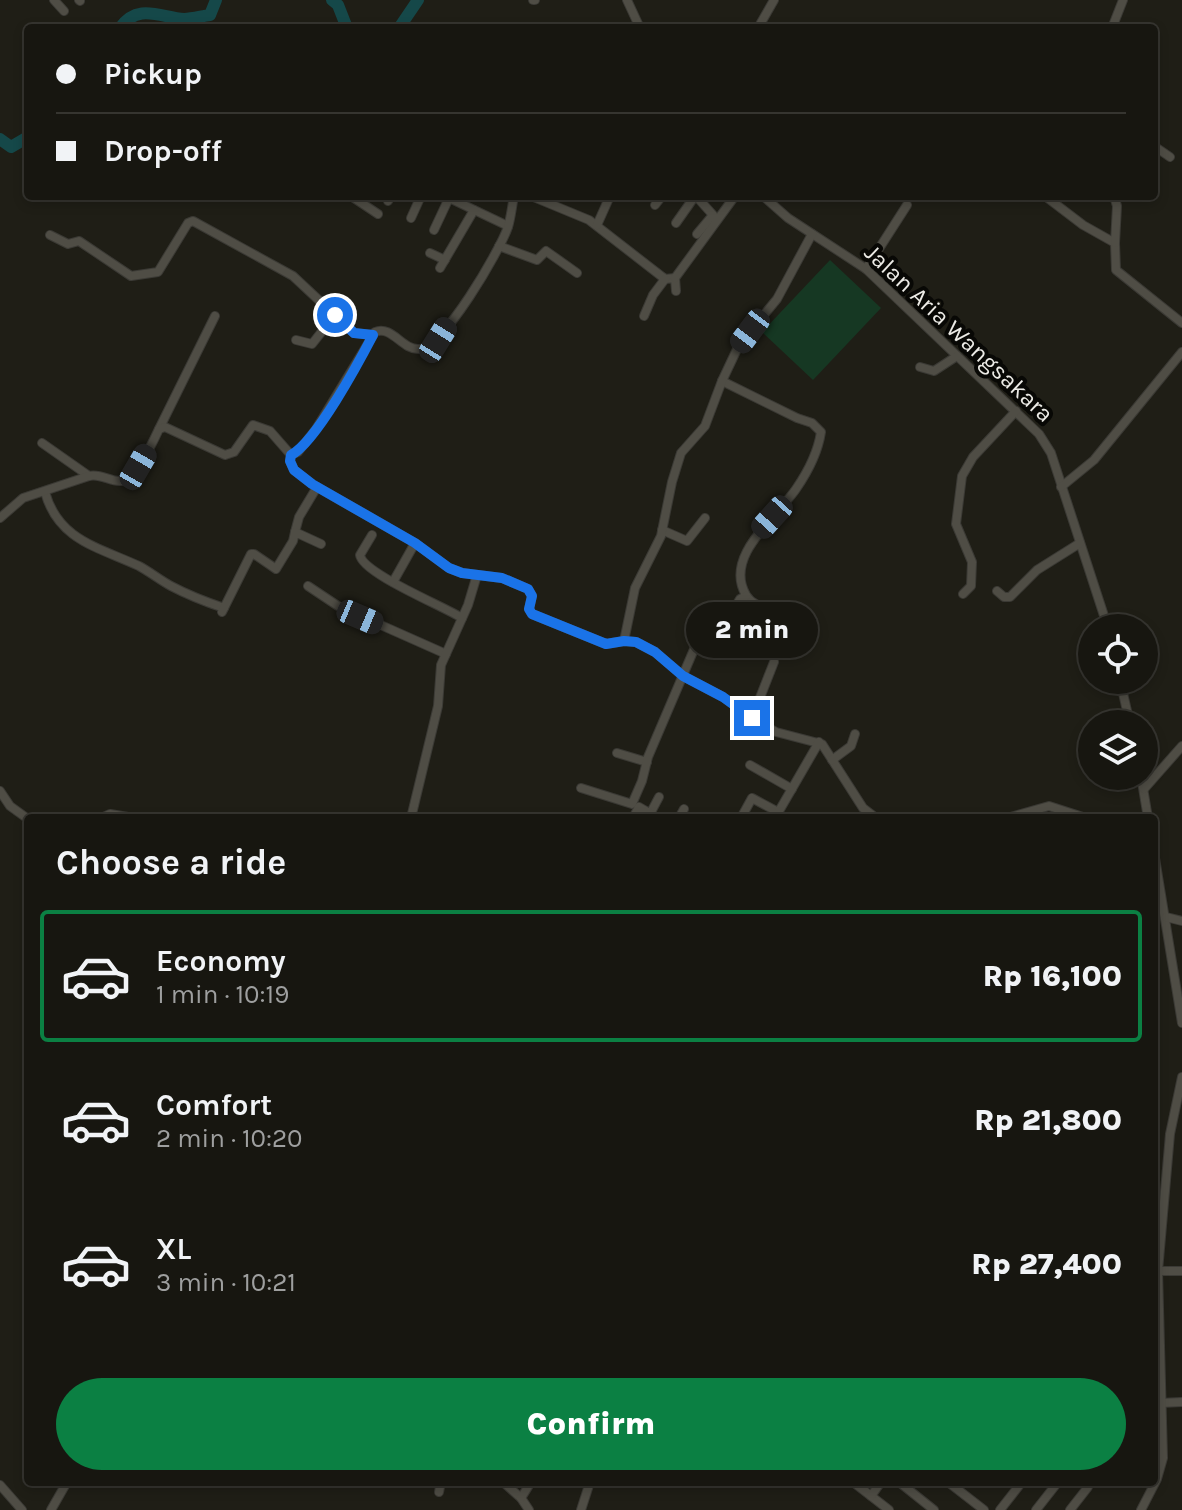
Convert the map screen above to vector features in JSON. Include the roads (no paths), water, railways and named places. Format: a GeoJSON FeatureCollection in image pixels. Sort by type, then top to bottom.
{"type":"FeatureCollection","features":[{"type":"Feature","properties":{"kind":"street"},"geometry":{"type":"LineString","coordinates":[[54,0],[64,11]]}},
{"type":"Feature","properties":{"kind":"street"},"geometry":{"type":"LineString","coordinates":[[627,0],[638,24]]}},
{"type":"Feature","properties":{"kind":"street"},"geometry":{"type":"LineString","coordinates":[[760,24],[774,0]]}},
{"type":"Feature","properties":{"kind":"street"},"geometry":{"type":"LineString","coordinates":[[1114,24],[1123,0]]}},
{"type":"Feature","properties":{"kind":"street"},"geometry":{"type":"LineString","coordinates":[[1158,149],[1170,157]]}},
{"type":"Feature","properties":{"kind":"street"},"geometry":{"type":"LineString","coordinates":[[360,200],[378,214]]}},
{"type":"Feature","properties":{"kind":"street"},"geometry":{"type":"LineString","coordinates":[[411,218],[419,200]]}},
{"type":"Feature","properties":{"kind":"street"},"geometry":{"type":"LineString","coordinates":[[434,230],[446,200]]}},
{"type":"Feature","properties":{"kind":"street"},"geometry":{"type":"LineString","coordinates":[[453,200],[508,226]]}},
{"type":"Feature","properties":{"kind":"street"},"geometry":{"type":"LineString","coordinates":[[291,455],[298,452],[316,429],[373,335],[382,329],[414,349],[422,350],[432,345],[488,269],[508,226],[513,200]]}},
{"type":"Feature","properties":{"kind":"street"},"geometry":{"type":"LineString","coordinates":[[540,200],[597,225],[670,279],[676,291]]}},
{"type":"Feature","properties":{"kind":"street"},"geometry":{"type":"LineString","coordinates":[[597,225],[608,200]]}},
{"type":"Feature","properties":{"kind":"street"},"geometry":{"type":"LineString","coordinates":[[655,205],[659,200]]}},
{"type":"Feature","properties":{"kind":"street"},"geometry":{"type":"LineString","coordinates":[[676,223],[693,200]]}},
{"type":"Feature","properties":{"kind":"street"},"geometry":{"type":"LineString","coordinates":[[697,234],[713,215],[700,200]]}},
{"type":"Feature","properties":{"kind":"street"},"geometry":{"type":"LineString","coordinates":[[644,316],[653,295],[670,279],[732,200]]}},
{"type":"Feature","properties":{"kind":"street","name":"Jalan Aria Wangsakara"},"geometry":{"type":"LineString","coordinates":[[767,200],[775,209],[866,269],[1046,443],[1103,614]]}},
{"type":"Feature","properties":{"kind":"street"},"geometry":{"type":"LineString","coordinates":[[1050,200],[1083,225],[1115,243]]}},
{"type":"Feature","properties":{"kind":"street"},"geometry":{"type":"LineString","coordinates":[[1115,200],[1116,270],[1182,323]]}},
{"type":"Feature","properties":{"kind":"street"},"geometry":{"type":"LineString","coordinates":[[866,269],[907,205]]}},
{"type":"Feature","properties":{"kind":"street"},"geometry":{"type":"LineString","coordinates":[[430,253],[442,264],[474,210]]}},
{"type":"Feature","properties":{"kind":"street"},"geometry":{"type":"LineString","coordinates":[[50,235],[68,244],[79,241],[131,276],[138,276],[158,272],[188,223],[193,221],[293,276],[354,333],[373,335]]}},
{"type":"Feature","properties":{"kind":"street"},"geometry":{"type":"LineString","coordinates":[[624,641],[635,588],[658,544],[681,453],[705,426],[739,345],[777,299],[812,234]]}},
{"type":"Feature","properties":{"kind":"street"},"geometry":{"type":"LineString","coordinates":[[499,246],[537,260],[546,251],[577,273]]}},
{"type":"Feature","properties":{"kind":"street"},"geometry":{"type":"LineString","coordinates":[[296,340],[312,344],[335,315]]}},
{"type":"Feature","properties":{"kind":"street"},"geometry":{"type":"LineString","coordinates":[[0,518],[23,498],[89,476],[125,480],[138,467],[159,429],[215,316]]}},
{"type":"Feature","properties":{"kind":"street"},"geometry":{"type":"LineString","coordinates":[[1061,487],[1094,460],[1182,352]]}},
{"type":"Feature","properties":{"kind":"street"},"geometry":{"type":"LineString","coordinates":[[920,367],[934,371],[957,356]]}},
{"type":"Feature","properties":{"kind":"street"},"geometry":{"type":"LineString","coordinates":[[722,381],[812,423],[821,432],[819,444],[796,489],[759,531],[743,556],[742,583],[746,596],[762,608],[780,610],[809,632]]}},
{"type":"Feature","properties":{"kind":"street"},"geometry":{"type":"LineString","coordinates":[[963,594],[971,586],[972,566],[956,524],[962,476],[973,457],[1016,411]]}},
{"type":"Feature","properties":{"kind":"street"},"geometry":{"type":"LineString","coordinates":[[159,429],[170,427],[225,455],[234,452],[253,425],[270,431],[291,455]]}},
{"type":"Feature","properties":{"kind":"street"},"geometry":{"type":"LineString","coordinates":[[42,443],[89,476]]}},
{"type":"Feature","properties":{"kind":"street"},"geometry":{"type":"LineString","coordinates":[[291,455],[294,470],[317,487],[415,543],[449,568],[494,576],[528,589],[532,596],[530,612],[545,620],[606,644],[636,642],[655,652],[683,676],[723,697],[776,732],[819,742],[863,808],[871,814]]}},
{"type":"Feature","properties":{"kind":"street"},"geometry":{"type":"LineString","coordinates":[[45,492],[55,518],[70,533],[223,610],[251,554],[278,568],[293,541],[299,517],[317,487]]}},
{"type":"Feature","properties":{"kind":"street"},"geometry":{"type":"LineString","coordinates":[[662,530],[687,541],[705,518]]}},
{"type":"Feature","properties":{"kind":"street"},"geometry":{"type":"LineString","coordinates":[[295,532],[321,544]]}},
{"type":"Feature","properties":{"kind":"street"},"geometry":{"type":"LineString","coordinates":[[372,535],[360,559],[369,568],[462,618]]}},
{"type":"Feature","properties":{"kind":"street"},"geometry":{"type":"LineString","coordinates":[[393,582],[415,543]]}},
{"type":"Feature","properties":{"kind":"street"},"geometry":{"type":"LineString","coordinates":[[997,591],[1004,597],[1010,597],[1037,570],[1080,543]]}},
{"type":"Feature","properties":{"kind":"street"},"geometry":{"type":"LineString","coordinates":[[412,814],[432,738],[441,665],[477,575]]}},
{"type":"Feature","properties":{"kind":"street"},"geometry":{"type":"LineString","coordinates":[[308,586],[349,611],[446,654]]}},
{"type":"Feature","properties":{"kind":"street"},"geometry":{"type":"LineString","coordinates":[[729,617],[740,599],[746,596]]}},
{"type":"Feature","properties":{"kind":"street"},"geometry":{"type":"LineString","coordinates":[[747,629],[762,608]]}},
{"type":"Feature","properties":{"kind":"street"},"geometry":{"type":"LineString","coordinates":[[581,788],[632,804],[698,640]]}},
{"type":"Feature","properties":{"kind":"street"},"geometry":{"type":"LineString","coordinates":[[752,718],[774,662]]}},
{"type":"Feature","properties":{"kind":"street"},"geometry":{"type":"LineString","coordinates":[[832,760],[851,746],[855,734]]}},
{"type":"Feature","properties":{"kind":"street"},"geometry":{"type":"LineString","coordinates":[[778,814],[819,742]]}},
{"type":"Feature","properties":{"kind":"street"},"geometry":{"type":"LineString","coordinates":[[1158,773],[1182,746]]}},
{"type":"Feature","properties":{"kind":"street"},"geometry":{"type":"LineString","coordinates":[[617,753],[647,762]]}},
{"type":"Feature","properties":{"kind":"street"},"geometry":{"type":"LineString","coordinates":[[750,765],[792,789]]}},
{"type":"Feature","properties":{"kind":"street"},"geometry":{"type":"LineString","coordinates":[[1144,790],[1147,814]]}},
{"type":"Feature","properties":{"kind":"street"},"geometry":{"type":"LineString","coordinates":[[0,791],[10,806],[24,816]]}},
{"type":"Feature","properties":{"kind":"street"},"geometry":{"type":"LineString","coordinates":[[655,814],[659,797]]}},
{"type":"Feature","properties":{"kind":"street"},"geometry":{"type":"LineString","coordinates":[[743,814],[752,798],[776,814]]}},
{"type":"Feature","properties":{"kind":"street"},"geometry":{"type":"LineString","coordinates":[[1017,814],[1049,806],[1074,814]]}},
{"type":"Feature","properties":{"kind":"street"},"geometry":{"type":"LineString","coordinates":[[635,814],[639,807],[651,814]]}},
{"type":"Feature","properties":{"kind":"street"},"geometry":{"type":"LineString","coordinates":[[681,814],[684,809]]}},
{"type":"Feature","properties":{"kind":"street"},"geometry":{"type":"LineString","coordinates":[[1158,874],[1182,1023]]}},
{"type":"Feature","properties":{"kind":"street"},"geometry":{"type":"LineString","coordinates":[[1166,917],[1182,921]]}},
{"type":"Feature","properties":{"kind":"street"},"geometry":{"type":"LineString","coordinates":[[1158,1475],[1162,1467],[1158,1271],[1170,1134],[1182,1077]]}},
{"type":"Feature","properties":{"kind":"street"},"geometry":{"type":"LineString","coordinates":[[1158,1271],[1182,1271]]}},
{"type":"Feature","properties":{"kind":"street"},"geometry":{"type":"LineString","coordinates":[[1160,1403],[1182,1402]]}},
{"type":"Feature","properties":{"kind":"street"},"geometry":{"type":"LineString","coordinates":[[0,1485],[22,1510]]}},
{"type":"Feature","properties":{"kind":"street"},"geometry":{"type":"LineString","coordinates":[[51,1510],[65,1486]]}},
{"type":"Feature","properties":{"kind":"street"},"geometry":{"type":"LineString","coordinates":[[439,1492],[440,1486]]}},
{"type":"Feature","properties":{"kind":"street"},"geometry":{"type":"LineString","coordinates":[[508,1486],[529,1510]]}},
{"type":"Feature","properties":{"kind":"street"},"geometry":{"type":"LineString","coordinates":[[521,1498],[528,1486]]}},
{"type":"Feature","properties":{"kind":"street"},"geometry":{"type":"LineString","coordinates":[[581,1510],[589,1486]]}},
{"type":"Feature","properties":{"kind":"street"},"geometry":{"type":"LineString","coordinates":[[858,1486],[889,1510]]}},
{"type":"Feature","properties":{"kind":"street"},"geometry":{"type":"LineString","coordinates":[[871,1496],[878,1486]]}},
{"type":"Feature","properties":{"kind":"street"},"geometry":{"type":"LineString","coordinates":[[904,1486],[934,1510]]}},
{"type":"Feature","properties":{"kind":"street"},"geometry":{"type":"LineString","coordinates":[[953,1486],[984,1510]]}},
{"type":"Feature","properties":{"kind":"street"},"geometry":{"type":"LineString","coordinates":[[1000,1510],[1019,1486]]}},
{"type":"Feature","properties":{"kind":"street"},"geometry":{"type":"LineString","coordinates":[[1036,1510],[1055,1486]]}},
{"type":"Feature","properties":{"kind":"street"},"geometry":{"type":"LineString","coordinates":[[1070,1510],[1087,1486]]}},
{"type":"Feature","properties":{"kind":"street"},"geometry":{"type":"LineString","coordinates":[[1141,1510],[1153,1486]]}},
{"type":"Feature","properties":{"kind":"waterway"},"geometry":{"type":"LineString","coordinates":[[124,24],[142,13],[184,19],[210,15],[216,0]]}},
{"type":"Feature","properties":{"kind":"waterway"},"geometry":{"type":"LineString","coordinates":[[332,0],[338,5],[345,24]]}},
{"type":"Feature","properties":{"kind":"waterway"},"geometry":{"type":"LineString","coordinates":[[402,24],[418,0]]}},
{"type":"Feature","properties":{"kind":"waterway"},"geometry":{"type":"LineString","coordinates":[[0,139],[11,147],[24,139]]}}]}
